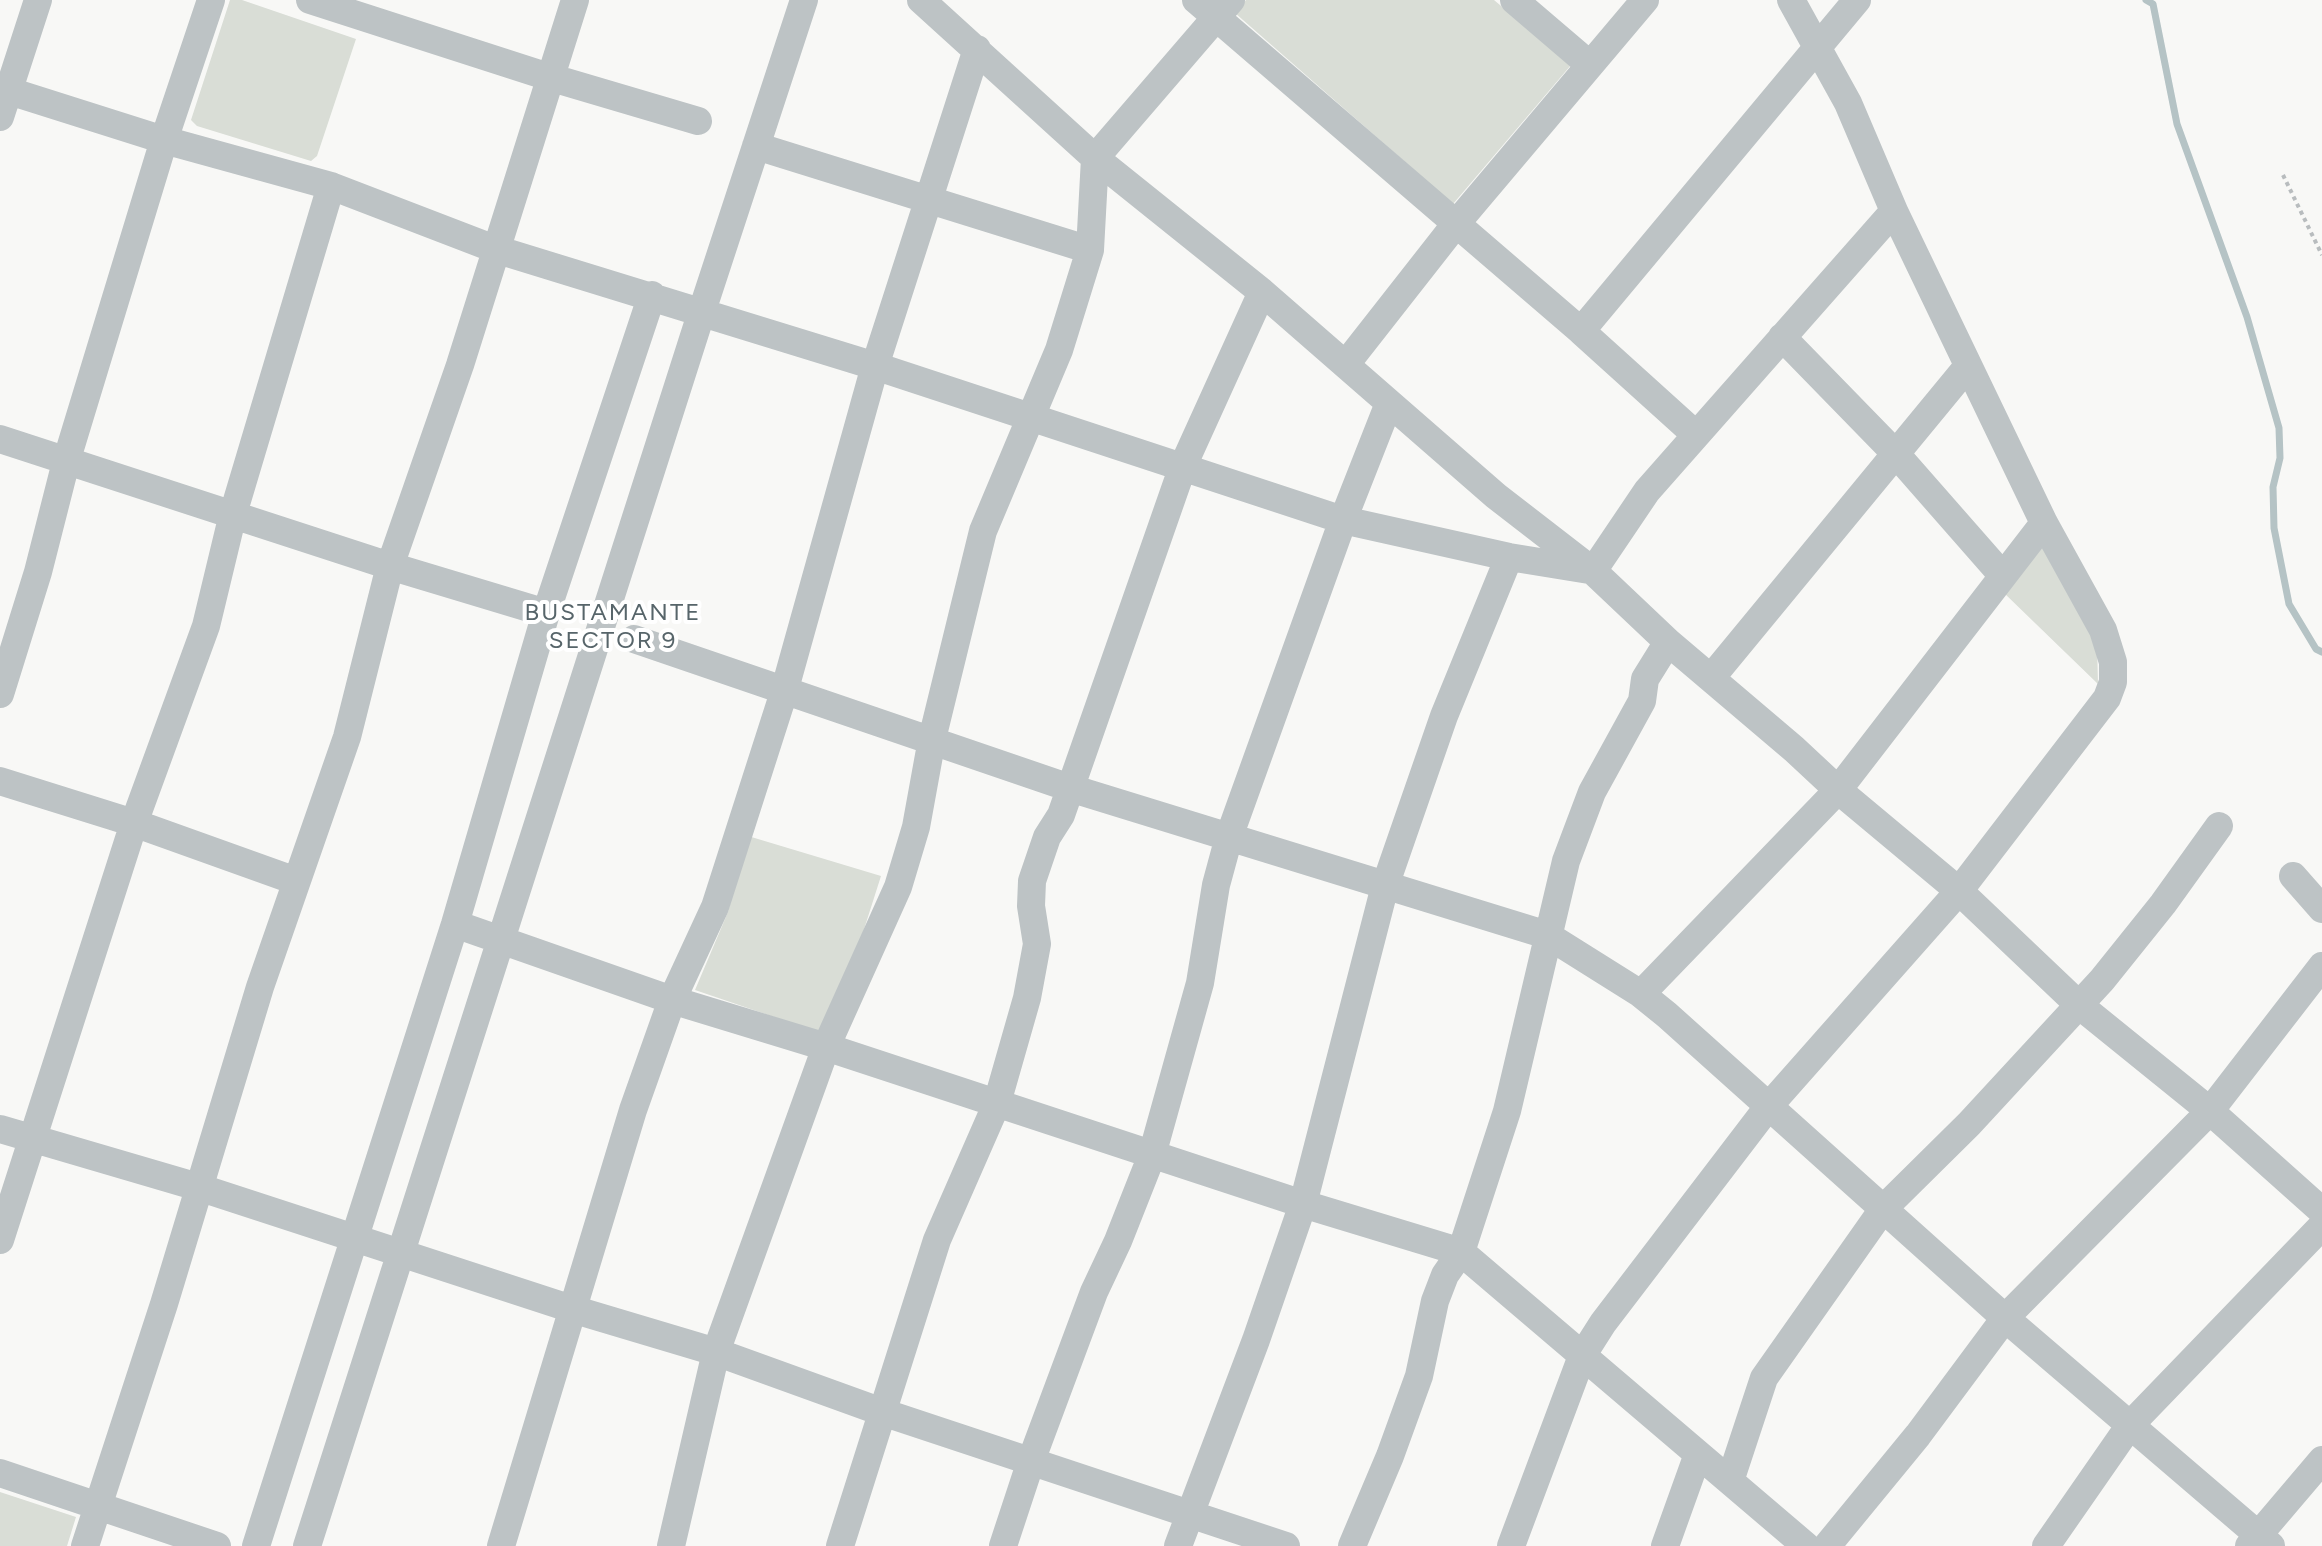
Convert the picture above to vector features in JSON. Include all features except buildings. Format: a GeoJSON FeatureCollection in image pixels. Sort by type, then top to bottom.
{"type":"FeatureCollection","features":[{"type":"Feature","properties":{"kind":"street"},"geometry":{"type":"LineString","coordinates":[[38,0],[3,98],[331,186],[495,249],[875,366],[1343,520],[1509,557],[1593,571]]}},
{"type":"Feature","properties":{"kind":"street"},"geometry":{"type":"LineString","coordinates":[[0,694],[38,572],[66,462],[164,140],[211,0]]}},
{"type":"Feature","properties":{"kind":"street"},"geometry":{"type":"LineString","coordinates":[[310,0],[698,121]]}},
{"type":"Feature","properties":{"kind":"street"},"geometry":{"type":"LineString","coordinates":[[85,1546],[164,1304],[260,987],[347,737],[390,566],[460,365],[575,0]]}},
{"type":"Feature","properties":{"kind":"street"},"geometry":{"type":"LineString","coordinates":[[307,1546],[804,0]]}},
{"type":"Feature","properties":{"kind":"street"},"geometry":{"type":"LineString","coordinates":[[921,0],[1095,158],[1262,292],[1496,496],[1593,571],[1668,642],[1959,891],[2079,1005],[2210,1111],[2322,1211]]}},
{"type":"Feature","properties":{"kind":"street"},"geometry":{"type":"LineString","coordinates":[[1514,0],[1590,65]]}},
{"type":"Feature","properties":{"kind":"street"},"geometry":{"type":"LineString","coordinates":[[1346,364],[1455,225],[1645,0]]}},
{"type":"Feature","properties":{"kind":"street"},"geometry":{"type":"LineString","coordinates":[[1511,1546],[1582,1356],[1612,1311],[1768,1107],[1959,891],[2107,698],[2113,682],[2113,662],[2103,630],[2044,523],[1894,211],[1848,103],[1791,0]]}},
{"type":"Feature","properties":{"kind":"street"},"geometry":{"type":"LineString","coordinates":[[1581,331],[1857,0]]}},
{"type":"Feature","properties":{"kind":"street"},"geometry":{"type":"LineString","coordinates":[[671,1546],[716,1352],[826,1047],[898,887],[916,827],[932,739],[983,531],[1059,350],[1090,250],[1095,158],[1214,6],[1455,225],[1581,331],[1695,434]]}},
{"type":"Feature","properties":{"kind":"street"},"geometry":{"type":"LineString","coordinates":[[501,1546],[633,1110],[672,1000],[715,907],[784,692],[875,366],[977,49]]}},
{"type":"Feature","properties":{"kind":"street"},"geometry":{"type":"LineString","coordinates":[[756,146],[1090,250]]}},
{"type":"Feature","properties":{"kind":"street"},"geometry":{"type":"LineString","coordinates":[[0,1240],[134,823],[206,626],[233,514],[331,186]]}},
{"type":"Feature","properties":{"kind":"street"},"geometry":{"type":"LineString","coordinates":[[1593,571],[1647,491],[1894,211]]}},
{"type":"Feature","properties":{"kind":"street"},"geometry":{"type":"LineString","coordinates":[[840,1546],[937,1240],[997,1103],[1027,998],[1037,944],[1031,906],[1032,881],[1039,856],[1061,815],[1183,466],[1262,292]]}},
{"type":"Feature","properties":{"kind":"street"},"geometry":{"type":"LineString","coordinates":[[256,1546],[455,924],[546,613],[652,295]]}},
{"type":"Feature","properties":{"kind":"street"},"geometry":{"type":"LineString","coordinates":[[1782,337],[1896,454],[2003,576]]}},
{"type":"Feature","properties":{"kind":"street"},"geometry":{"type":"LineString","coordinates":[[1711,678],[1968,366]]}},
{"type":"Feature","properties":{"kind":"street"},"geometry":{"type":"LineString","coordinates":[[1003,1546],[1094,1292],[1152,1155],[1200,983],[1216,885],[1229,837],[1343,520],[1389,403]]}},
{"type":"Feature","properties":{"kind":"street"},"geometry":{"type":"LineString","coordinates":[[0,439],[390,566],[546,613]]}},
{"type":"Feature","properties":{"kind":"street"},"geometry":{"type":"LineString","coordinates":[[1641,994],[1838,790],[2044,523]]}},
{"type":"Feature","properties":{"kind":"street"},"geometry":{"type":"LineString","coordinates":[[1178,1546],[1256,1340],[1303,1204],[1385,886],[1444,716],[1509,557]]}},
{"type":"Feature","properties":{"kind":"street"},"geometry":{"type":"LineString","coordinates":[[634,639],[1070,788],[1547,935],[1641,994],[1667,1015],[2259,1542],[2322,1460]]}},
{"type":"Feature","properties":{"kind":"street"},"geometry":{"type":"LineString","coordinates":[[1352,1546],[1419,1376],[1435,1301],[1445,1275],[1461,1252],[1507,1111],[1566,861],[1592,792],[1642,701],[1645,679],[1668,642]]}},
{"type":"Feature","properties":{"kind":"street"},"geometry":{"type":"LineString","coordinates":[[0,781],[134,823],[296,881]]}},
{"type":"Feature","properties":{"kind":"street"},"geometry":{"type":"LineString","coordinates":[[1730,1481],[1764,1378],[1883,1209],[1969,1124],[2079,1005],[2163,904],[2219,826]]}},
{"type":"Feature","properties":{"kind":"street"},"geometry":{"type":"LineString","coordinates":[[2293,876],[2322,909]]}},
{"type":"Feature","properties":{"kind":"street"},"geometry":{"type":"LineString","coordinates":[[455,924],[672,1000],[1461,1252],[1806,1546]]}},
{"type":"Feature","properties":{"kind":"street"},"geometry":{"type":"LineString","coordinates":[[1827,1546],[1918,1435],[2005,1318],[2210,1111],[2322,966]]}},
{"type":"Feature","properties":{"kind":"street"},"geometry":{"type":"LineString","coordinates":[[0,1129],[198,1187],[572,1309],[716,1352],[882,1412],[1286,1546]]}},
{"type":"Feature","properties":{"kind":"street"},"geometry":{"type":"LineString","coordinates":[[2046,1546],[2130,1425],[2322,1226]]}},
{"type":"Feature","properties":{"kind":"street"},"geometry":{"type":"LineString","coordinates":[[1665,1546],[1698,1454]]}},
{"type":"Feature","properties":{"kind":"street"},"geometry":{"type":"LineString","coordinates":[[0,1473],[217,1546]]}},
{"type":"Feature","properties":{"kind":"path"},"geometry":{"type":"LineString","coordinates":[[2283,175],[2322,255]]}},
{"type":"Feature","properties":{"kind":"shaded area"},"geometry":{"type":"Polygon","coordinates":[[[230,0],[242,0],[356,39],[317,156],[311,161],[197,126],[191,120],[230,0]]]}},
{"type":"Feature","properties":{"kind":"shaded area"},"geometry":{"type":"Polygon","coordinates":[[[1246,0],[1494,0],[1571,65],[1453,204],[1235,13],[1246,0]]]}},
{"type":"Feature","properties":{"kind":"shaded area"},"geometry":{"type":"Polygon","coordinates":[[[2044,540],[2097,645],[2098,684],[2004,593],[2044,540]]]}},
{"type":"Feature","properties":{"kind":"shaded area"},"geometry":{"type":"Polygon","coordinates":[[[748,836],[881,876],[858,948],[824,1034],[695,990],[728,912],[748,836]]]}},
{"type":"Feature","properties":{"kind":"shaded area"},"geometry":{"type":"Polygon","coordinates":[[[0,1492],[76,1517],[67,1546],[0,1546],[0,1492]]]}},
{"type":"Feature","properties":{"kind":"waterway"},"geometry":{"type":"LineString","coordinates":[[2146,0],[2153,4],[2177,124],[2247,317],[2279,428],[2280,458],[2273,487],[2274,528],[2289,604],[2316,649],[2322,652]]}},
{"type":"Feature","properties":{"kind":"district","name":"BUSTAMANTE SECTOR 9"},"geometry":{"type":"Point","coordinates":[613,627]}}]}
